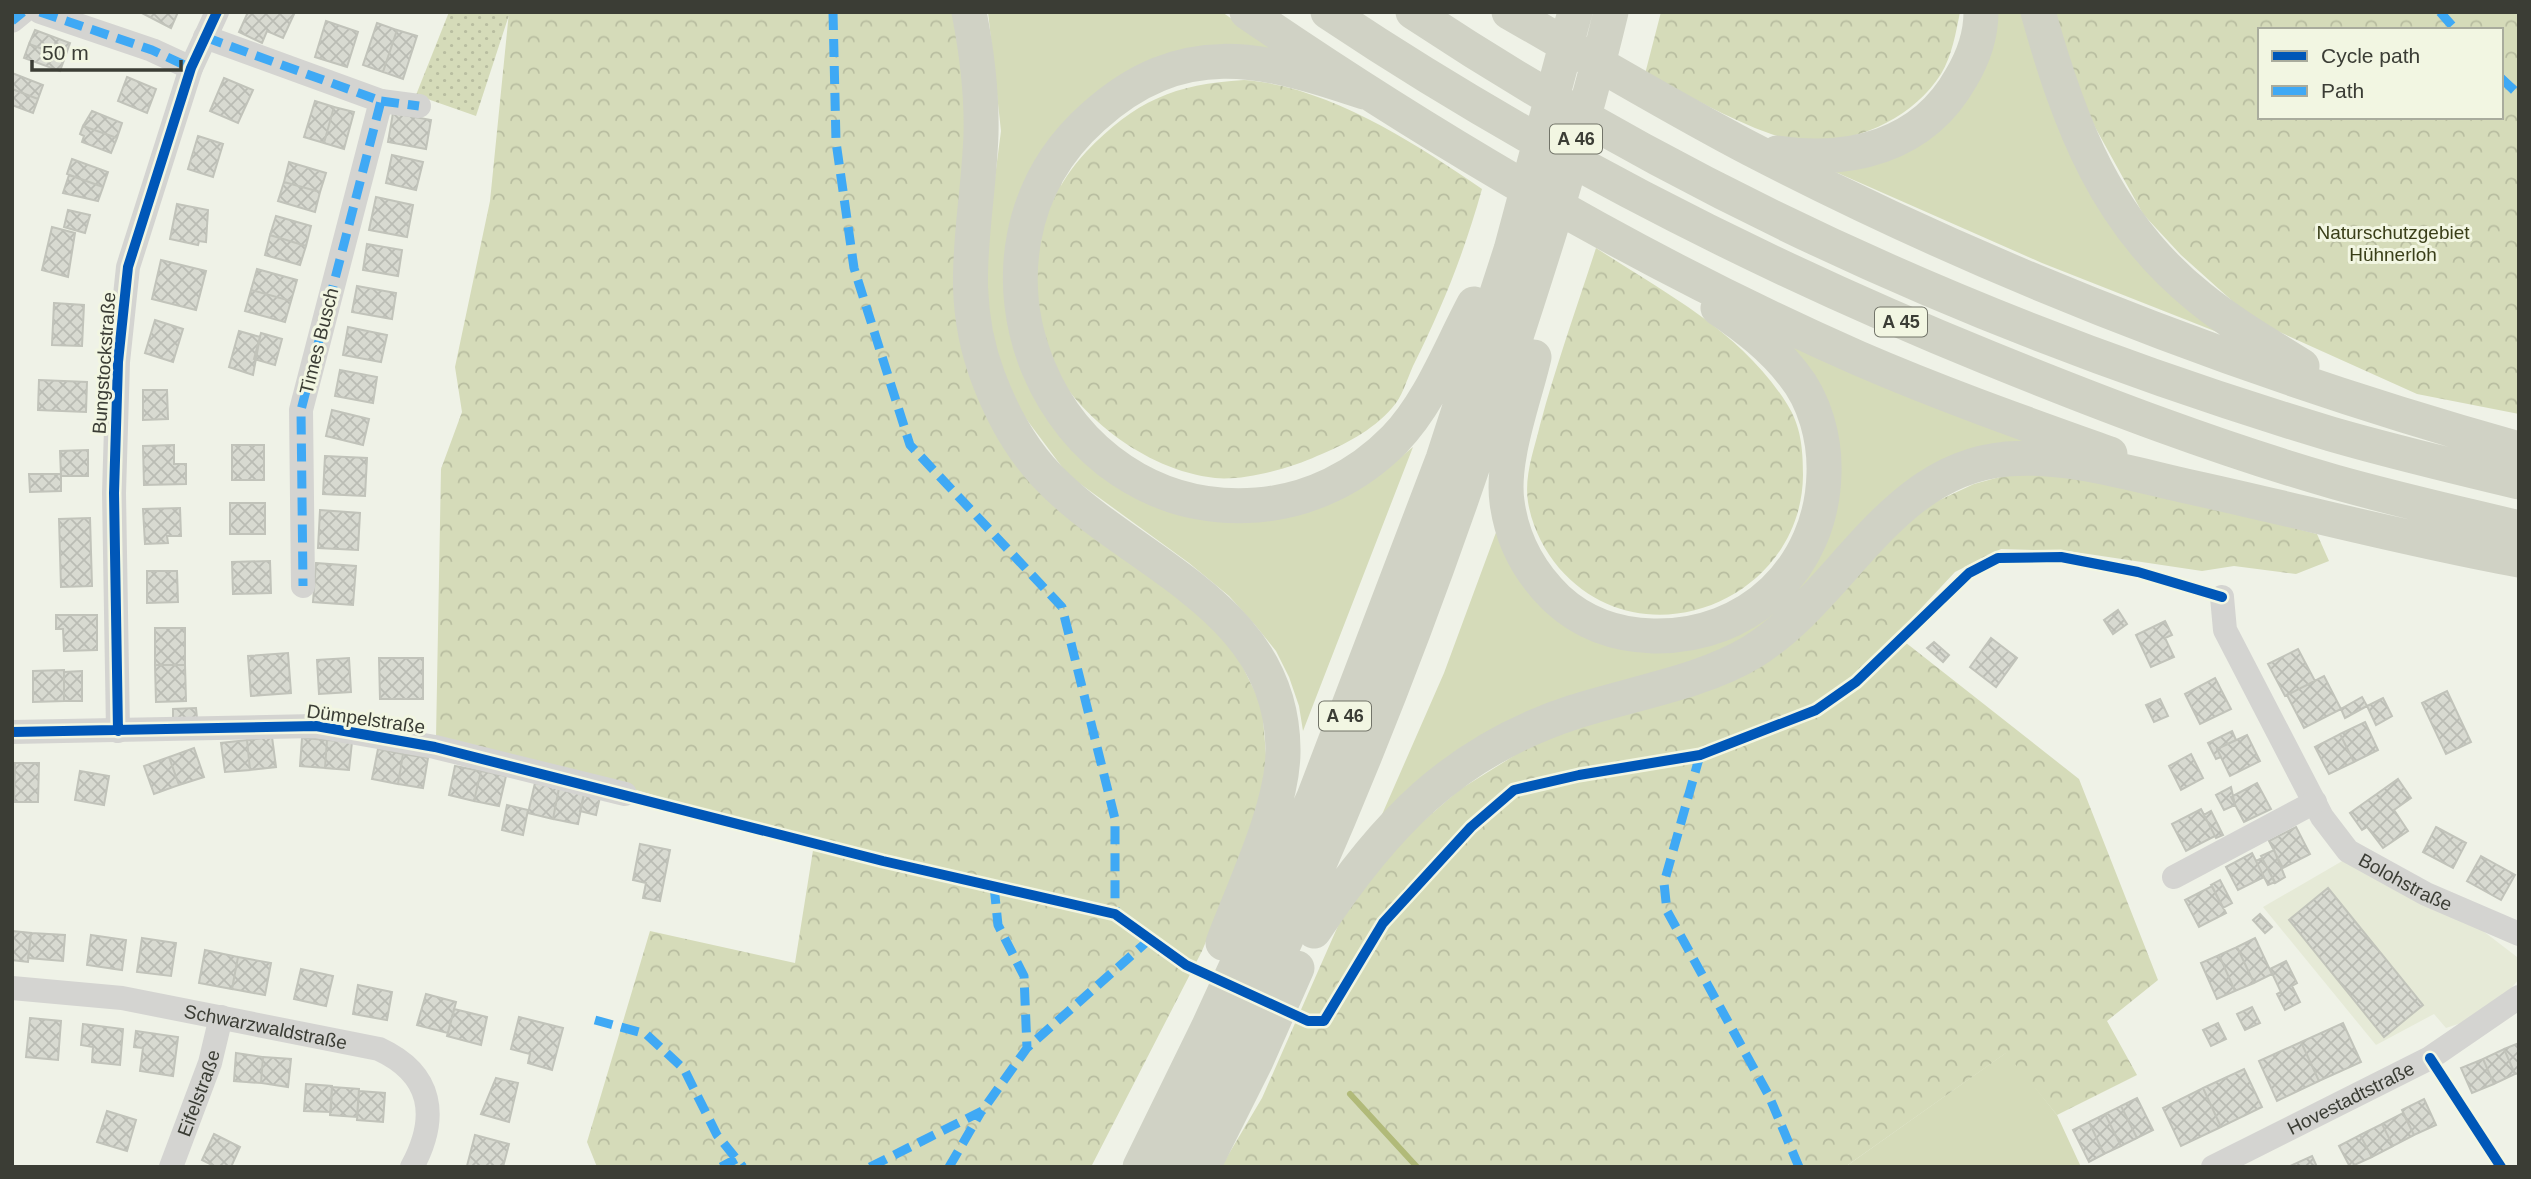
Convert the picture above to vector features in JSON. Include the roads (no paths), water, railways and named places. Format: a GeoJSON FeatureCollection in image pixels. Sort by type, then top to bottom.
{"type":"FeatureCollection","features":[{"type":"Feature","properties":{"kind":"highway"},"geometry":{"type":"LineString","coordinates":[[969,12],[981,92],[981,137],[969,248],[969,294],[975,335],[1006,419],[1029,455],[1055,485],[1096,518],[1198,590],[1233,625],[1261,664],[1273,691],[1283,750],[1280,781],[1223,943]]}},
{"type":"Feature","properties":{"kind":"highway"},"geometry":{"type":"LineString","coordinates":[[1247,12],[1364,92],[1642,252],[1858,357],[2018,421],[2229,495]]}},
{"type":"Feature","properties":{"kind":"highway","name":"A 45"},"geometry":{"type":"LineString","coordinates":[[1328,12],[1469,100],[1657,208],[1853,302],[2042,380],[2185,433],[2334,482],[2519,528]]}},
{"type":"Feature","properties":{"kind":"highway","name":"A 45"},"geometry":{"type":"LineString","coordinates":[[1413,12],[1478,55],[1665,163],[1894,274],[2045,337],[2146,373],[2332,434],[2519,482]]}},
{"type":"Feature","properties":{"kind":"highway"},"geometry":{"type":"LineString","coordinates":[[1509,12],[1752,150],[1904,223],[2144,325],[2349,395],[2519,449]]}},
{"type":"Feature","properties":{"kind":"highway"},"geometry":{"type":"LineString","coordinates":[[1553,12],[1526,255],[1534,357],[1509,461],[1507,502],[1518,546],[1536,578],[1567,608],[1600,628],[1636,635],[1667,636],[1719,625],[1751,611],[1778,587],[1802,557],[1819,523],[1824,489],[1824,450],[1814,413],[1794,375],[1759,337],[1642,252]]}},
{"type":"Feature","properties":{"kind":"highway","name":"A 46"},"geometry":{"type":"LineString","coordinates":[[1174,1167],[1294,921],[1344,807],[1469,482],[1526,255],[1575,12]]}},
{"type":"Feature","properties":{"kind":"highway"},"geometry":{"type":"LineString","coordinates":[[1752,150],[1806,158],[1838,157],[1875,149],[1906,136],[1933,117],[1952,95],[1970,62],[1981,25],[1981,12]]}},
{"type":"Feature","properties":{"kind":"highway"},"geometry":{"type":"LineString","coordinates":[[2038,12],[2073,126],[2119,211],[2159,261],[2232,323],[2349,395]]}},
{"type":"Feature","properties":{"kind":"highway","name":"A 46"},"geometry":{"type":"LineString","coordinates":[[1140,1167],[1208,1028],[1314,797],[1443,459],[1622,17]]}},
{"type":"Feature","properties":{"kind":"highway"},"geometry":{"type":"LineString","coordinates":[[1364,92],[1263,62],[1219,61],[1185,66],[1126,90],[1081,127],[1056,160],[1031,210],[1023,242],[1018,285],[1023,325],[1042,379],[1062,414],[1088,444],[1131,477],[1161,491],[1197,502],[1243,506],[1287,502],[1332,486],[1366,465],[1396,438],[1423,402],[1474,304],[1526,255]]}},
{"type":"Feature","properties":{"kind":"highway"},"geometry":{"type":"LineString","coordinates":[[1120,1167],[1302,766],[1355,631],[1474,304]]}},
{"type":"Feature","properties":{"kind":"highway"},"geometry":{"type":"LineString","coordinates":[[1203,1167],[1256,1061],[1314,931],[1422,674],[1479,520],[1534,357]]}},
{"type":"Feature","properties":{"kind":"highway"},"geometry":{"type":"LineString","coordinates":[[1314,931],[1376,843],[1442,781],[1529,729],[1572,713],[1715,670],[1751,653],[1788,626],[1880,527],[1906,503],[1938,480],[1970,466],[2007,459],[2046,459],[2229,495],[2519,560]]}},
{"type":"Feature","properties":{"kind":"street"},"geometry":{"type":"LineString","coordinates":[[12,21],[23,12]]}},
{"type":"Feature","properties":{"kind":"street"},"geometry":{"type":"LineString","coordinates":[[40,12],[152,50],[191,68]]}},
{"type":"Feature","properties":{"kind":"street","name":"Bungstockstraße"},"geometry":{"type":"LineString","coordinates":[[118,731],[114,493],[118,362],[127,281],[191,68],[217,12]]}},
{"type":"Feature","properties":{"kind":"street"},"geometry":{"type":"LineString","coordinates":[[205,37],[293,72],[381,101],[419,106]]}},
{"type":"Feature","properties":{"kind":"street","name":"Times Busch"},"geometry":{"type":"LineString","coordinates":[[303,586],[301,410],[381,101]]}},
{"type":"Feature","properties":{"kind":"street","name":"Bolohstraße"},"geometry":{"type":"LineString","coordinates":[[2222,597],[2225,630],[2315,803],[2347,851],[2426,894],[2519,934]]}},
{"type":"Feature","properties":{"kind":"street","name":"Dümpelstraße"},"geometry":{"type":"LineString","coordinates":[[12,732],[316,726],[435,747],[625,794]]}},
{"type":"Feature","properties":{"kind":"street"},"geometry":{"type":"LineString","coordinates":[[2174,877],[2315,803]]}},
{"type":"Feature","properties":{"kind":"street","name":"Schwarzwaldstraße"},"geometry":{"type":"LineString","coordinates":[[12,988],[122,998],[379,1049],[399,1059],[412,1070],[425,1093],[428,1130],[412,1167]]}},
{"type":"Feature","properties":{"kind":"street","name":"Hovestadtstraße"},"geometry":{"type":"LineString","coordinates":[[2213,1167],[2430,1059],[2519,996]]}},
{"type":"Feature","properties":{"kind":"street","name":"Eifelstraße"},"geometry":{"type":"LineString","coordinates":[[171,1167],[210,1063],[221,1017]]}},
{"type":"Feature","properties":{"kind":"waterway"},"geometry":{"type":"LineString","coordinates":[[1350,1094],[1417,1167]]}},
{"type":"Feature","properties":{"kind":"park label","name":"Naturschutzgebiet Hühnerloh"},"geometry":{"type":"Point","coordinates":[2393,243]}}]}
